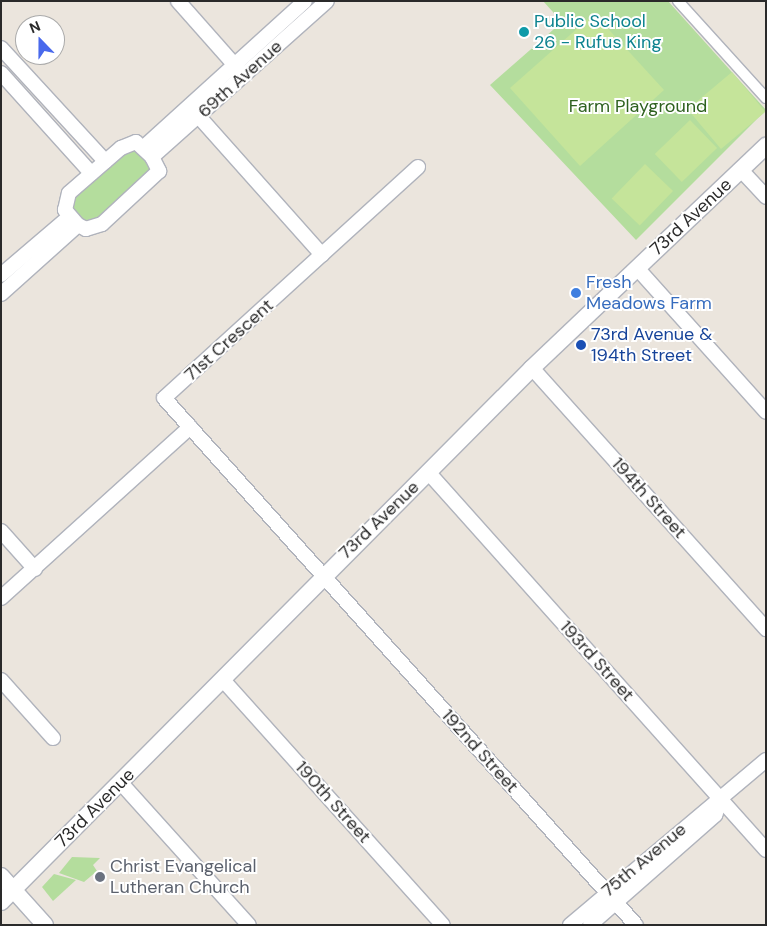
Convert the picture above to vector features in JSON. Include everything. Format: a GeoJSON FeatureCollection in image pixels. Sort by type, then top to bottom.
{"type":"FeatureCollection","features":[{"type":"Feature","properties":{"kind":"street"},"geometry":{"type":"LineString","coordinates":[[178,1],[239,70]]}},
{"type":"Feature","properties":{"kind":"street","name":"69th Avenue"},"geometry":{"type":"LineString","coordinates":[[148,152],[199,116],[239,70],[305,1]]}},
{"type":"Feature","properties":{"kind":"street","name":"69th Avenue"},"geometry":{"type":"LineString","coordinates":[[148,152],[188,105],[239,70],[327,1]]}},
{"type":"Feature","properties":{"kind":"street"},"geometry":{"type":"LineString","coordinates":[[678,1],[766,98]]}},
{"type":"Feature","properties":{"kind":"street"},"geometry":{"type":"LineString","coordinates":[[1,48],[105,161]]}},
{"type":"Feature","properties":{"kind":"street"},"geometry":{"type":"LineString","coordinates":[[1,73],[91,173]]}},
{"type":"Feature","properties":{"kind":"street"},"geometry":{"type":"LineString","coordinates":[[188,105],[322,255]]}},
{"type":"Feature","properties":{"kind":"street"},"geometry":{"type":"LineString","coordinates":[[128,143],[148,152],[158,171],[148,182],[102,224],[86,229],[74,221],[65,203],[69,193],[128,143]]}},
{"type":"Feature","properties":{"kind":"street","name":"73rd Avenue"},"geometry":{"type":"LineString","coordinates":[[1,902],[532,368],[766,146]]}},
{"type":"Feature","properties":{"kind":"street","name":"71st Crescent"},"geometry":{"type":"LineString","coordinates":[[324,576],[164,398],[418,167]]}},
{"type":"Feature","properties":{"kind":"street"},"geometry":{"type":"LineString","coordinates":[[741,170],[766,197]]}},
{"type":"Feature","properties":{"kind":"street"},"geometry":{"type":"LineString","coordinates":[[1,275],[74,221]]}},
{"type":"Feature","properties":{"kind":"street"},"geometry":{"type":"LineString","coordinates":[[1,294],[74,221]]}},
{"type":"Feature","properties":{"kind":"street"},"geometry":{"type":"LineString","coordinates":[[637,268],[766,412]]}},
{"type":"Feature","properties":{"kind":"street","name":"194th Street"},"geometry":{"type":"LineString","coordinates":[[532,368],[766,629]]}},
{"type":"Feature","properties":{"kind":"street"},"geometry":{"type":"LineString","coordinates":[[1,598],[190,428]]}},
{"type":"Feature","properties":{"kind":"street","name":"193rd Street"},"geometry":{"type":"LineString","coordinates":[[428,472],[766,850]]}},
{"type":"Feature","properties":{"kind":"street"},"geometry":{"type":"LineString","coordinates":[[1,531],[35,569]]}},
{"type":"Feature","properties":{"kind":"street","name":"192nd Street"},"geometry":{"type":"LineString","coordinates":[[324,576],[636,925]]}},
{"type":"Feature","properties":{"kind":"street"},"geometry":{"type":"LineString","coordinates":[[1,680],[53,738]]}},
{"type":"Feature","properties":{"kind":"street","name":"190th Street"},"geometry":{"type":"LineString","coordinates":[[223,680],[443,925]]}},
{"type":"Feature","properties":{"kind":"street","name":"75th Avenue"},"geometry":{"type":"LineString","coordinates":[[570,925],[611,897],[707,806],[721,800],[766,760]]}},
{"type":"Feature","properties":{"kind":"street"},"geometry":{"type":"LineString","coordinates":[[121,782],[249,925]]}},
{"type":"Feature","properties":{"kind":"street"},"geometry":{"type":"LineString","coordinates":[[1,876],[45,925]]}},
{"type":"Feature","properties":{"kind":"street","name":"75th Avenue"},"geometry":{"type":"LineString","coordinates":[[590,925],[611,897]]}},
{"type":"Feature","properties":{"kind":"green space","name":"Farm Playground"},"geometry":{"type":"Polygon","coordinates":[[[543,1],[668,1],[766,110],[636,240],[490,85],[562,22],[543,1]]]}},
{"type":"Feature","properties":{"kind":"green space"},"geometry":{"type":"Polygon","coordinates":[[[588,19],[600,20],[664,90],[580,166],[510,88],[588,19]]]}},
{"type":"Feature","properties":{"kind":"green space"},"geometry":{"type":"Polygon","coordinates":[[[732,72],[765,112],[721,149],[688,109],[732,72]]]}},
{"type":"Feature","properties":{"kind":"green space"},"geometry":{"type":"Polygon","coordinates":[[[690,120],[717,148],[682,182],[655,154],[690,120]]]}},
{"type":"Feature","properties":{"kind":"green space"},"geometry":{"type":"Polygon","coordinates":[[[139,150],[150,170],[95,220],[83,221],[73,209],[73,197],[125,151],[139,150]]]}},
{"type":"Feature","properties":{"kind":"green space"},"geometry":{"type":"Polygon","coordinates":[[[645,164],[673,191],[640,226],[612,199],[645,164]]]}},
{"type":"Feature","properties":{"kind":"green space"},"geometry":{"type":"Polygon","coordinates":[[[72,857],[100,858],[93,865],[97,871],[84,882],[59,873],[72,857]]]}},
{"type":"Feature","properties":{"kind":"green space"},"geometry":{"type":"Polygon","coordinates":[[[54,874],[76,880],[53,901],[42,887],[54,874]]]}},
{"type":"Feature","properties":{"kind":"place","name":"Public School 26 - Rufus King"},"geometry":{"type":"Point","coordinates":[524,32]}},
{"type":"Feature","properties":{"kind":"place","name":"Fresh Meadows Farm"},"geometry":{"type":"Point","coordinates":[576,293]}},
{"type":"Feature","properties":{"kind":"place","name":"73rd Avenue & 194th Street"},"geometry":{"type":"Point","coordinates":[581,345]}},
{"type":"Feature","properties":{"kind":"place","name":"Christ Evangelical Lutheran Church"},"geometry":{"type":"Point","coordinates":[100,877]}}]}
